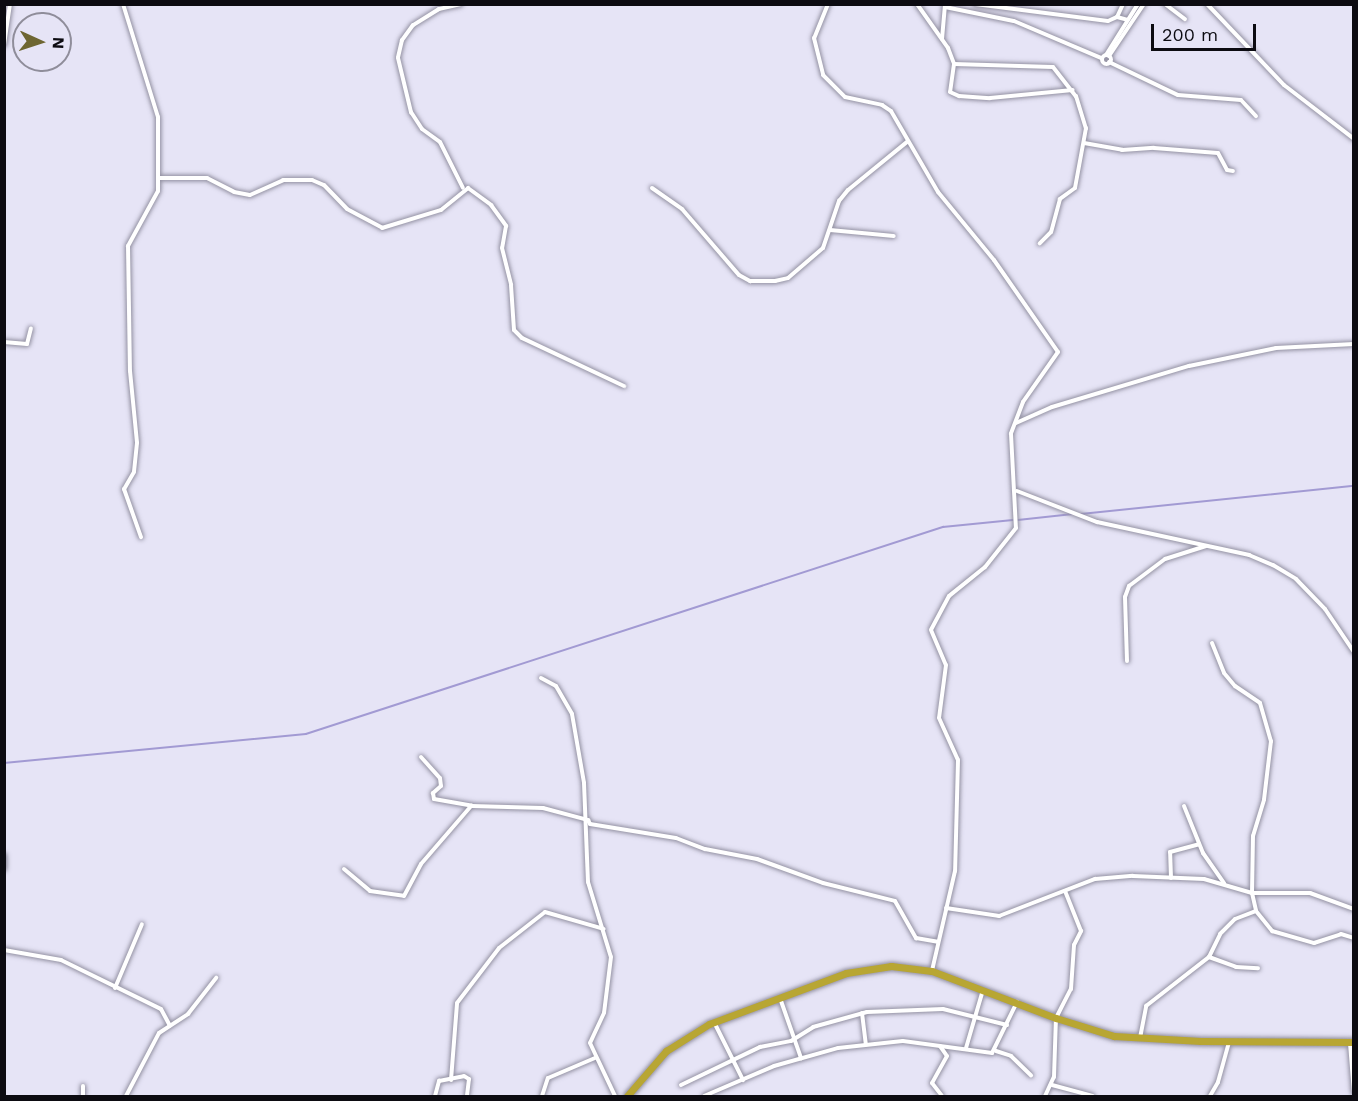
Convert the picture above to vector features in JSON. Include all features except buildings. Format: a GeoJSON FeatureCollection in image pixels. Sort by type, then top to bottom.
{"type":"FeatureCollection","features":[{"type":"Feature","properties":{"kind":"highway"},"geometry":{"type":"LineString","coordinates":[[627,1096],[666,1051],[714,1021],[859,970],[891,966],[932,971],[1056,1018],[1108,1034],[1140,1039],[1352,1042]]}},
{"type":"Feature","properties":{"kind":"street"},"geometry":{"type":"LineString","coordinates":[[4,45],[10,4]]}},
{"type":"Feature","properties":{"kind":"street"},"geometry":{"type":"LineString","coordinates":[[123,4],[158,117],[159,178],[154,198],[128,246],[130,371],[137,443],[134,472],[124,489],[141,537]]}},
{"type":"Feature","properties":{"kind":"street"},"geometry":{"type":"LineString","coordinates":[[461,4],[439,9],[413,25],[402,39],[398,58],[411,112],[422,129],[440,142],[463,188],[485,199],[507,226],[502,248],[512,285],[514,330],[624,386]]}},
{"type":"Feature","properties":{"kind":"street"},"geometry":{"type":"LineString","coordinates":[[828,4],[814,38],[823,75],[845,97],[887,108],[951,211],[994,260],[1058,352],[1023,402],[1015,423],[1010,447],[1017,491],[1018,522],[1011,538],[985,567],[952,592],[931,630],[946,666],[939,718],[958,760],[955,872],[932,971]]}},
{"type":"Feature","properties":{"kind":"street"},"geometry":{"type":"LineString","coordinates":[[917,4],[925,21],[942,39],[954,64],[950,92],[959,96],[990,98],[1073,90]]}},
{"type":"Feature","properties":{"kind":"street"},"geometry":{"type":"LineString","coordinates":[[975,4],[1108,21],[1117,17],[1123,4]]}},
{"type":"Feature","properties":{"kind":"street"},"geometry":{"type":"LineString","coordinates":[[1109,62],[1108,55],[1138,4]]}},
{"type":"Feature","properties":{"kind":"street"},"geometry":{"type":"LineString","coordinates":[[1101,58],[1108,55],[1144,4]]}},
{"type":"Feature","properties":{"kind":"street"},"geometry":{"type":"LineString","coordinates":[[1165,4],[1185,19]]}},
{"type":"Feature","properties":{"kind":"street"},"geometry":{"type":"LineString","coordinates":[[1207,4],[1284,85],[1353,139]]}},
{"type":"Feature","properties":{"kind":"street"},"geometry":{"type":"LineString","coordinates":[[942,39],[945,6],[1014,21],[1101,58],[1103,63],[1109,62],[1178,95],[1241,100],[1256,116]]}},
{"type":"Feature","properties":{"kind":"street"},"geometry":{"type":"LineString","coordinates":[[1117,17],[1128,21]]}},
{"type":"Feature","properties":{"kind":"street"},"geometry":{"type":"LineString","coordinates":[[954,64],[1050,66],[1073,90],[1085,124],[1084,142],[1074,191],[1060,199],[1051,232],[1040,243]]}},
{"type":"Feature","properties":{"kind":"street"},"geometry":{"type":"LineString","coordinates":[[652,188],[682,209],[739,275],[750,282],[788,278],[823,248],[839,201],[853,184],[908,141]]}},
{"type":"Feature","properties":{"kind":"street"},"geometry":{"type":"LineString","coordinates":[[1084,142],[1122,150],[1154,148],[1218,153],[1227,170],[1233,171]]}},
{"type":"Feature","properties":{"kind":"street"},"geometry":{"type":"LineString","coordinates":[[159,178],[207,178],[234,192],[250,195],[283,180],[312,180],[324,185],[346,209],[382,228],[441,210],[463,188]]}},
{"type":"Feature","properties":{"kind":"street"},"geometry":{"type":"LineString","coordinates":[[830,230],[894,236]]}},
{"type":"Feature","properties":{"kind":"street"},"geometry":{"type":"LineString","coordinates":[[4,342],[27,344],[31,328]]}},
{"type":"Feature","properties":{"kind":"street"},"geometry":{"type":"LineString","coordinates":[[1015,423],[1052,407],[1189,366],[1276,348],[1353,344]]}},
{"type":"Feature","properties":{"kind":"street"},"geometry":{"type":"LineString","coordinates":[[1017,491],[1097,522],[1255,557],[1296,579],[1325,609],[1353,652]]}},
{"type":"Feature","properties":{"kind":"street"},"geometry":{"type":"LineString","coordinates":[[1127,661],[1125,597],[1129,586],[1165,559],[1207,546]]}},
{"type":"Feature","properties":{"kind":"street"},"geometry":{"type":"LineString","coordinates":[[1212,643],[1230,680],[1260,703],[1270,741],[1264,800],[1252,836],[1252,892],[1257,911],[1272,930],[1314,944],[1341,934],[1353,938]]}},
{"type":"Feature","properties":{"kind":"street"},"geometry":{"type":"LineString","coordinates":[[541,678],[556,686],[572,714],[588,820],[587,874],[605,929],[611,957],[604,1013],[590,1043],[595,1058],[615,1096]]}},
{"type":"Feature","properties":{"kind":"street"},"geometry":{"type":"LineString","coordinates":[[421,757],[440,778],[441,786],[433,793],[434,799],[472,806],[543,808],[609,828],[676,838],[705,849],[757,859],[823,883],[895,901],[916,938],[938,942]]}},
{"type":"Feature","properties":{"kind":"street"},"geometry":{"type":"LineString","coordinates":[[344,869],[370,891],[404,896],[421,864],[472,806]]}},
{"type":"Feature","properties":{"kind":"street"},"geometry":{"type":"LineString","coordinates":[[1184,806],[1199,844],[1224,883]]}},
{"type":"Feature","properties":{"kind":"street"},"geometry":{"type":"LineString","coordinates":[[1171,878],[1170,852],[1199,844]]}},
{"type":"Feature","properties":{"kind":"street"},"geometry":{"type":"LineString","coordinates":[[4,855],[4,869]]}},
{"type":"Feature","properties":{"kind":"street"},"geometry":{"type":"LineString","coordinates":[[946,908],[999,916],[1102,877],[1171,878],[1224,883],[1252,892],[1310,893],[1353,909]]}},
{"type":"Feature","properties":{"kind":"street"},"geometry":{"type":"LineString","coordinates":[[1045,1096],[1052,1085],[1056,1018],[1071,989],[1074,945],[1081,931],[1065,891]]}},
{"type":"Feature","properties":{"kind":"street"},"geometry":{"type":"LineString","coordinates":[[1140,1039],[1146,1005],[1209,957],[1223,930],[1239,916],[1251,916],[1257,911]]}},
{"type":"Feature","properties":{"kind":"street"},"geometry":{"type":"LineString","coordinates":[[451,1080],[457,1003],[498,948],[545,912],[605,929]]}},
{"type":"Feature","properties":{"kind":"street"},"geometry":{"type":"LineString","coordinates":[[116,988],[141,924]]}},
{"type":"Feature","properties":{"kind":"street"},"geometry":{"type":"LineString","coordinates":[[4,950],[61,960],[161,1009],[170,1026]]}},
{"type":"Feature","properties":{"kind":"street"},"geometry":{"type":"LineString","coordinates":[[1209,957],[1236,967],[1258,968]]}},
{"type":"Feature","properties":{"kind":"street"},"geometry":{"type":"LineString","coordinates":[[126,1096],[148,1049],[170,1026],[188,1014],[216,978]]}},
{"type":"Feature","properties":{"kind":"street"},"geometry":{"type":"LineString","coordinates":[[966,1048],[983,989]]}},
{"type":"Feature","properties":{"kind":"street"},"geometry":{"type":"LineString","coordinates":[[780,997],[795,1035],[801,1058]]}},
{"type":"Feature","properties":{"kind":"street"},"geometry":{"type":"LineString","coordinates":[[996,1051],[1017,1002]]}},
{"type":"Feature","properties":{"kind":"street"},"geometry":{"type":"LineString","coordinates":[[681,1085],[735,1058],[780,1041],[791,1041],[795,1035],[862,1013],[918,1008],[975,1016],[1007,1025]]}},
{"type":"Feature","properties":{"kind":"street"},"geometry":{"type":"LineString","coordinates":[[862,1013],[866,1044]]}},
{"type":"Feature","properties":{"kind":"street"},"geometry":{"type":"LineString","coordinates":[[714,1021],[735,1058],[743,1080]]}},
{"type":"Feature","properties":{"kind":"street"},"geometry":{"type":"LineString","coordinates":[[705,1096],[801,1058],[866,1044],[903,1041],[996,1051],[1011,1056],[1031,1075]]}},
{"type":"Feature","properties":{"kind":"street"},"geometry":{"type":"LineString","coordinates":[[1210,1096],[1216,1088],[1230,1041]]}},
{"type":"Feature","properties":{"kind":"street"},"geometry":{"type":"LineString","coordinates":[[1352,1042],[1353,1094]]}},
{"type":"Feature","properties":{"kind":"street"},"geometry":{"type":"LineString","coordinates":[[940,1045],[947,1056],[932,1083],[942,1096]]}},
{"type":"Feature","properties":{"kind":"street"},"geometry":{"type":"LineString","coordinates":[[542,1096],[548,1078],[595,1058]]}},
{"type":"Feature","properties":{"kind":"street"},"geometry":{"type":"LineString","coordinates":[[435,1096],[439,1080],[468,1078],[467,1096]]}},
{"type":"Feature","properties":{"kind":"street"},"geometry":{"type":"LineString","coordinates":[[1052,1085],[1093,1096]]}},
{"type":"Feature","properties":{"kind":"street"},"geometry":{"type":"LineString","coordinates":[[83,1086],[83,1096]]}},
{"type":"Feature","properties":{"kind":"street"},"geometry":{"type":"LineString","coordinates":[[1216,1088],[1219,1096]]}},
{"type":"Feature","properties":{"kind":"waterway"},"geometry":{"type":"LineString","coordinates":[[1081,514],[1354,486]]}},
{"type":"Feature","properties":{"kind":"waterway"},"geometry":{"type":"LineString","coordinates":[[1018,520],[1073,514]]}},
{"type":"Feature","properties":{"kind":"waterway"},"geometry":{"type":"LineString","coordinates":[[4,763],[306,734],[943,527],[1013,520]]}}]}
